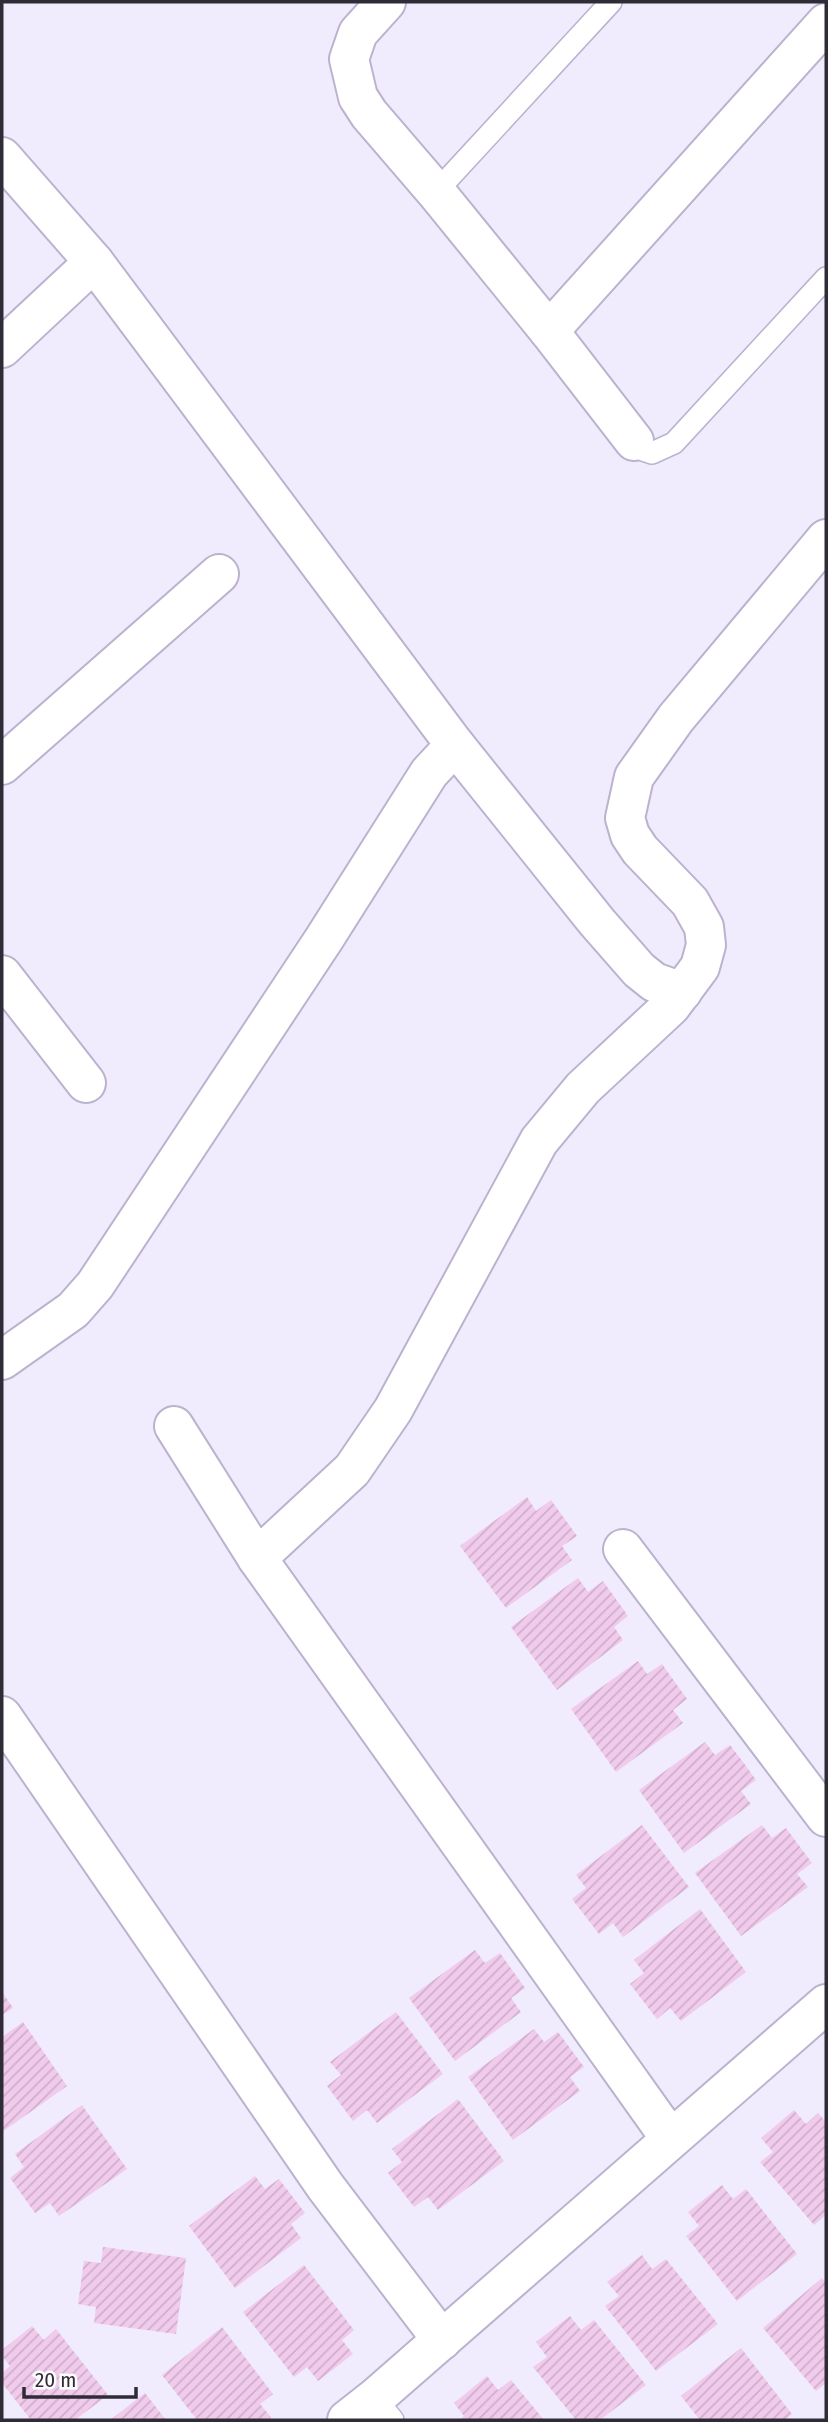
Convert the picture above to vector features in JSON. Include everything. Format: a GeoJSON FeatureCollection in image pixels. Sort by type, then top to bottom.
{"type":"FeatureCollection","features":[{"type":"Feature","properties":{"kind":"street"},"geometry":{"type":"LineString","coordinates":[[386,2],[358,33],[349,59],[359,97],[369,114],[549,331],[634,441]]}},
{"type":"Feature","properties":{"kind":"street"},"geometry":{"type":"LineString","coordinates":[[549,331],[826,23]]}},
{"type":"Feature","properties":{"kind":"street"},"geometry":{"type":"LineString","coordinates":[[2,157],[94,262],[455,745],[597,922],[639,970],[654,982],[681,992]]}},
{"type":"Feature","properties":{"kind":"street"},"geometry":{"type":"LineString","coordinates":[[2,348],[94,262]]}},
{"type":"Feature","properties":{"kind":"street"},"geometry":{"type":"LineString","coordinates":[[257,1558],[352,1470],[370,1446],[393,1410],[539,1141],[583,1088],[662,1014],[700,967],[706,945],[704,927],[690,902],[640,850],[630,835],[625,818],[634,777],[676,718],[826,539]]}},
{"type":"Feature","properties":{"kind":"street"},"geometry":{"type":"LineString","coordinates":[[2,765],[219,574]]}},
{"type":"Feature","properties":{"kind":"street"},"geometry":{"type":"LineString","coordinates":[[2,1360],[73,1310],[95,1285],[324,939],[429,773],[455,745]]}},
{"type":"Feature","properties":{"kind":"street"},"geometry":{"type":"LineString","coordinates":[[2,975],[86,1083]]}},
{"type":"Feature","properties":{"kind":"street"},"geometry":{"type":"LineString","coordinates":[[174,1426],[257,1558],[670,2138]]}},
{"type":"Feature","properties":{"kind":"street"},"geometry":{"type":"LineString","coordinates":[[623,1549],[826,1817]]}},
{"type":"Feature","properties":{"kind":"street"},"geometry":{"type":"LineString","coordinates":[[2,1716],[325,2186],[442,2340]]}},
{"type":"Feature","properties":{"kind":"street"},"geometry":{"type":"LineString","coordinates":[[372,2413],[442,2340],[826,2004]]}},
{"type":"Feature","properties":{"kind":"lane"},"geometry":{"type":"LineString","coordinates":[[436,192],[611,2]]}},
{"type":"Feature","properties":{"kind":"lane"},"geometry":{"type":"LineString","coordinates":[[634,441],[643,450],[652,453],[674,443],[826,278]]}},
{"type":"Feature","properties":{"kind":"building"},"geometry":{"type":"Polygon","coordinates":[[[527,1497],[536,1511],[551,1500],[577,1536],[562,1546],[572,1560],[506,1608],[460,1546],[527,1497]]]}},
{"type":"Feature","properties":{"kind":"building"},"geometry":{"type":"Polygon","coordinates":[[[578,1578],[588,1592],[603,1581],[628,1616],[614,1627],[623,1640],[557,1690],[511,1627],[578,1578]]]}},
{"type":"Feature","properties":{"kind":"building"},"geometry":{"type":"Polygon","coordinates":[[[638,1661],[647,1674],[662,1664],[687,1699],[673,1710],[683,1723],[616,1772],[571,1709],[638,1661]]]}},
{"type":"Feature","properties":{"kind":"building"},"geometry":{"type":"Polygon","coordinates":[[[705,1742],[715,1755],[730,1745],[756,1780],[741,1791],[751,1804],[684,1853],[639,1790],[705,1742]]]}},
{"type":"Feature","properties":{"kind":"building"},"geometry":{"type":"Polygon","coordinates":[[[642,1825],[689,1887],[623,1937],[613,1923],[599,1934],[572,1899],[586,1888],[576,1875],[642,1825]]]}},
{"type":"Feature","properties":{"kind":"building"},"geometry":{"type":"Polygon","coordinates":[[[762,1825],[772,1838],[786,1828],[812,1863],[797,1874],[808,1887],[741,1936],[695,1873],[762,1825]]]}},
{"type":"Feature","properties":{"kind":"building"},"geometry":{"type":"Polygon","coordinates":[[[700,1909],[746,1972],[681,2021],[670,2008],[657,2019],[630,1984],[644,1973],[634,1960],[700,1909]]]}},
{"type":"Feature","properties":{"kind":"building"},"geometry":{"type":"Polygon","coordinates":[[[475,1950],[485,1963],[500,1953],[525,1988],[511,1998],[521,2012],[455,2061],[409,1998],[475,1950]]]}},
{"type":"Feature","properties":{"kind":"building"},"geometry":{"type":"Polygon","coordinates":[[[2,1992],[13,2008],[2,2015],[2,1992]]]}},
{"type":"Feature","properties":{"kind":"building"},"geometry":{"type":"Polygon","coordinates":[[[396,2012],[443,2074],[377,2123],[367,2110],[353,2121],[327,2086],[341,2075],[330,2062],[396,2012]]]}},
{"type":"Feature","properties":{"kind":"building"},"geometry":{"type":"Polygon","coordinates":[[[23,2022],[67,2086],[2,2132],[2,2037],[23,2022]]]}},
{"type":"Feature","properties":{"kind":"building"},"geometry":{"type":"Polygon","coordinates":[[[534,2029],[544,2042],[558,2032],[584,2067],[570,2077],[580,2091],[513,2140],[468,2077],[534,2029]]]}},
{"type":"Feature","properties":{"kind":"building"},"geometry":{"type":"Polygon","coordinates":[[[458,2099],[504,2161],[438,2210],[428,2197],[414,2207],[388,2173],[402,2162],[392,2149],[458,2099]]]}},
{"type":"Feature","properties":{"kind":"building"},"geometry":{"type":"Polygon","coordinates":[[[82,2105],[127,2169],[59,2216],[50,2203],[35,2213],[10,2178],[24,2167],[15,2154],[82,2105]]]}},
{"type":"Feature","properties":{"kind":"building"},"geometry":{"type":"Polygon","coordinates":[[[794,2110],[806,2124],[818,2113],[826,2122],[826,2215],[814,2225],[760,2162],[773,2152],[761,2138],[794,2110]]]}},
{"type":"Feature","properties":{"kind":"building"},"geometry":{"type":"Polygon","coordinates":[[[255,2176],[265,2189],[279,2179],[305,2213],[291,2224],[301,2238],[235,2288],[189,2226],[255,2176]]]}},
{"type":"Feature","properties":{"kind":"building"},"geometry":{"type":"Polygon","coordinates":[[[722,2185],[733,2199],[746,2189],[797,2254],[737,2301],[686,2236],[699,2226],[688,2212],[722,2185]]]}},
{"type":"Feature","properties":{"kind":"building"},"geometry":{"type":"Polygon","coordinates":[[[103,2247],[186,2258],[176,2334],[94,2323],[96,2307],[78,2304],[84,2261],[101,2263],[103,2247]]]}},
{"type":"Feature","properties":{"kind":"building"},"geometry":{"type":"Polygon","coordinates":[[[642,2255],[652,2269],[666,2259],[718,2324],[656,2371],[605,2306],[619,2296],[607,2282],[642,2255]]]}},
{"type":"Feature","properties":{"kind":"building"},"geometry":{"type":"Polygon","coordinates":[[[304,2265],[354,2330],[342,2340],[353,2354],[318,2381],[307,2367],[294,2377],[243,2312],[304,2265]]]}},
{"type":"Feature","properties":{"kind":"building"},"geometry":{"type":"Polygon","coordinates":[[[822,2278],[826,2283],[826,2383],[816,2391],[763,2328],[822,2278]]]}},
{"type":"Feature","properties":{"kind":"building"},"geometry":{"type":"Polygon","coordinates":[[[570,2316],[581,2330],[594,2320],[646,2385],[600,2420],[576,2420],[533,2367],[547,2357],[536,2342],[570,2316]]]}},
{"type":"Feature","properties":{"kind":"building"},"geometry":{"type":"Polygon","coordinates":[[[32,2326],[44,2340],[56,2329],[108,2395],[75,2420],[31,2420],[2,2383],[2,2373],[10,2366],[2,2356],[2,2350],[32,2326]]]}},
{"type":"Feature","properties":{"kind":"building"},"geometry":{"type":"Polygon","coordinates":[[[222,2327],[273,2394],[260,2404],[271,2417],[267,2420],[197,2420],[162,2375],[222,2327]]]}},
{"type":"Feature","properties":{"kind":"building"},"geometry":{"type":"Polygon","coordinates":[[[741,2348],[792,2414],[785,2420],[700,2420],[681,2396],[741,2348]]]}},
{"type":"Feature","properties":{"kind":"building"},"geometry":{"type":"Polygon","coordinates":[[[487,2376],[498,2390],[511,2380],[544,2420],[460,2420],[464,2416],[454,2403],[487,2376]]]}},
{"type":"Feature","properties":{"kind":"building"},"geometry":{"type":"Polygon","coordinates":[[[145,2393],[166,2420],[111,2420],[114,2417],[145,2393]]]}}]}
